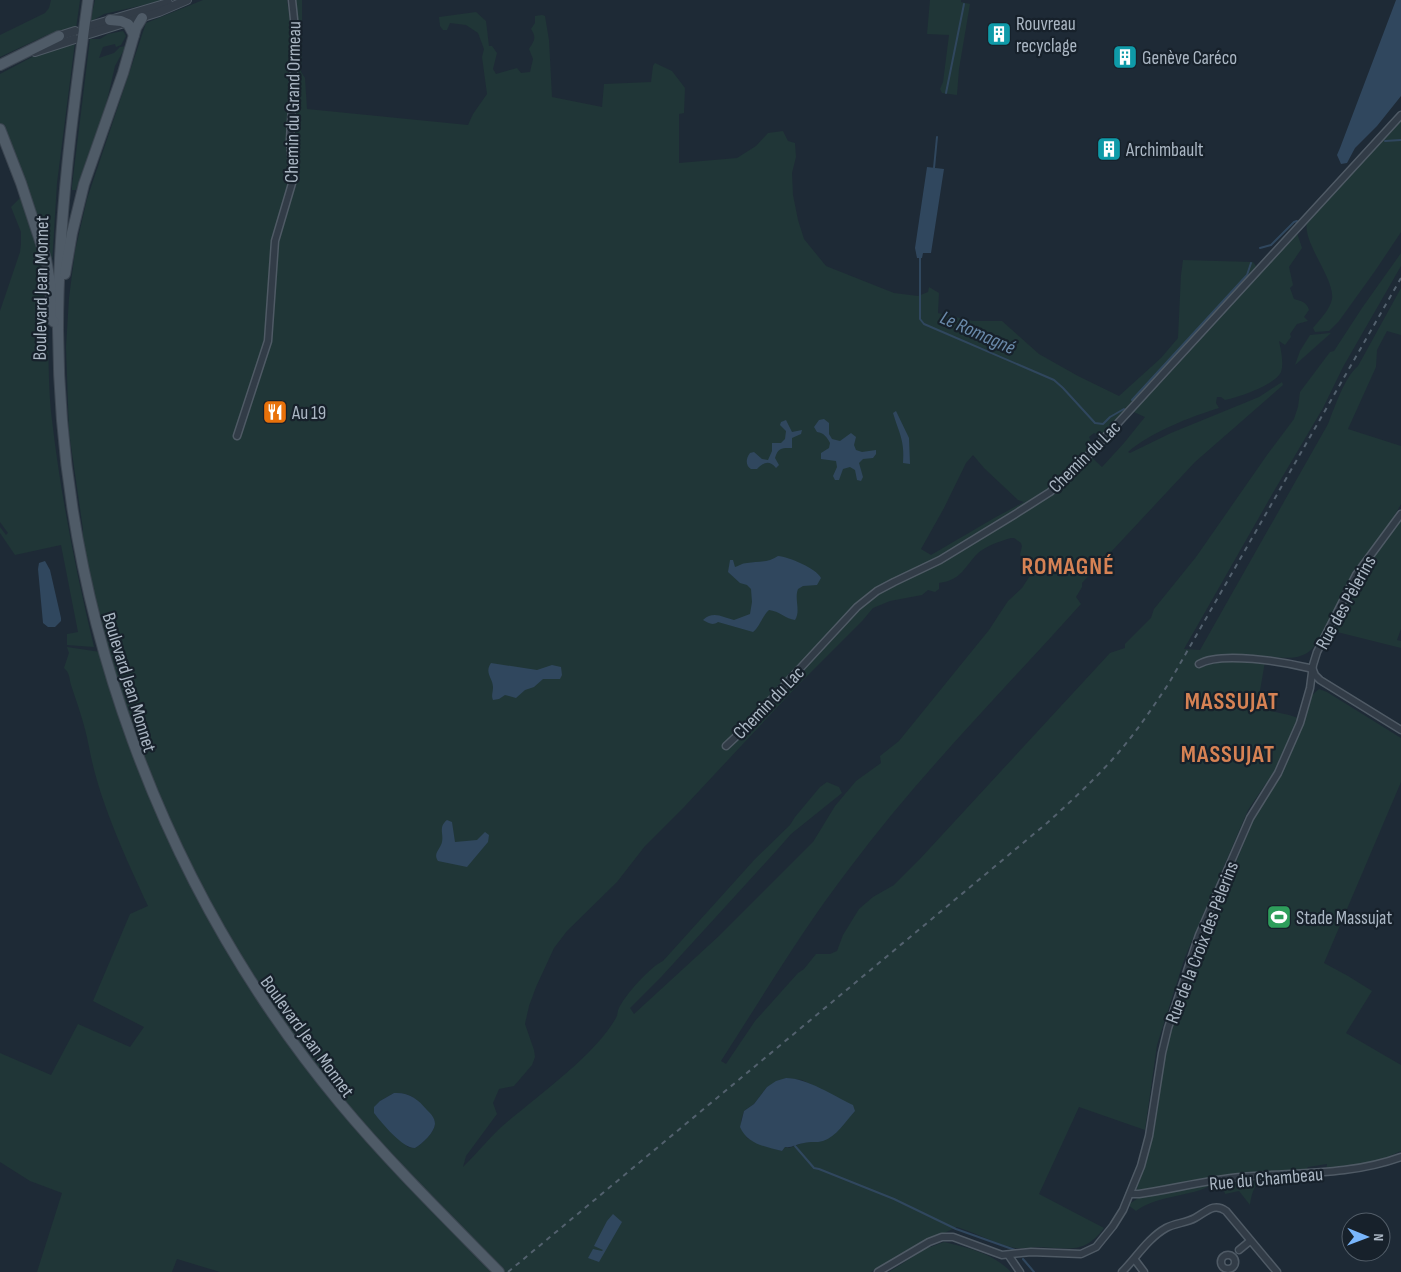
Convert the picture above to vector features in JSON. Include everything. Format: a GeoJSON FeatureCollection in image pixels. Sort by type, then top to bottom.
{"type":"FeatureCollection","features":[{"type":"Feature","properties":{"kind":"main road","name":"Boulevard Jean Monnet"},"geometry":{"type":"LineString","coordinates":[[84,0],[59,210],[56,258],[56,326],[65,452],[75,525],[86,582],[121,709],[143,770],[167,825],[196,886],[230,948],[295,1046],[339,1102],[378,1147],[487,1262]]}},
{"type":"Feature","properties":{"kind":"main road","name":"Boulevard Jean Monnet"},"geometry":{"type":"LineString","coordinates":[[56,326],[64,201],[88,0]]}},
{"type":"Feature","properties":{"kind":"main road"},"geometry":{"type":"LineString","coordinates":[[0,129],[21,182],[46,259],[50,282],[51,319],[56,326],[62,318],[64,280],[77,208],[134,35],[142,18]]}},
{"type":"Feature","properties":{"kind":"main road"},"geometry":{"type":"LineString","coordinates":[[110,20],[126,23],[130,26],[134,35]]}},
{"type":"Feature","properties":{"kind":"main road"},"geometry":{"type":"LineString","coordinates":[[0,65],[59,36]]}},
{"type":"Feature","properties":{"kind":"main road"},"geometry":{"type":"LineString","coordinates":[[487,1262],[493,1272]]}},
{"type":"Feature","properties":{"kind":"main road"},"geometry":{"type":"LineString","coordinates":[[487,1262],[499,1272]]}},
{"type":"Feature","properties":{"kind":"street"},"geometry":{"type":"LineString","coordinates":[[182,0],[110,20],[89,30],[126,23],[187,0]]}},
{"type":"Feature","properties":{"kind":"street","name":"Chemin du Grand Ormeau"},"geometry":{"type":"LineString","coordinates":[[237,436],[268,341],[275,242],[293,180],[289,151],[296,38],[292,0]]}},
{"type":"Feature","properties":{"kind":"street"},"geometry":{"type":"LineString","coordinates":[[0,61],[22,50],[59,36],[75,35],[24,56],[0,70]]}},
{"type":"Feature","properties":{"kind":"street","name":"Chemin du Lac"},"geometry":{"type":"LineString","coordinates":[[726,746],[857,608],[877,591],[940,560],[1050,492],[1073,472],[1401,115]]}},
{"type":"Feature","properties":{"kind":"street","name":"Rue des Pèlerins"},"geometry":{"type":"LineString","coordinates":[[1313,670],[1317,652],[1356,575],[1401,514]]}},
{"type":"Feature","properties":{"kind":"street"},"geometry":{"type":"LineString","coordinates":[[1199,664],[1208,660],[1228,658],[1293,665],[1313,670],[1314,675],[1320,680],[1401,730]]}},
{"type":"Feature","properties":{"kind":"street","name":"Rue de la Croix des Pèlerins"},"geometry":{"type":"LineString","coordinates":[[1009,1256],[1031,1252],[1080,1254],[1089,1251],[1105,1238],[1123,1210],[1146,1150],[1164,1044],[1187,970],[1206,920],[1250,818],[1278,772],[1300,722],[1313,670]]}},
{"type":"Feature","properties":{"kind":"street","name":"Rue du Chambeau"},"geometry":{"type":"LineString","coordinates":[[1130,1194],[1235,1178],[1348,1171],[1373,1166],[1401,1157]]}},
{"type":"Feature","properties":{"kind":"street"},"geometry":{"type":"LineString","coordinates":[[1122,1272],[1160,1232],[1178,1223],[1194,1219],[1208,1208],[1220,1207],[1226,1211],[1277,1272]]}},
{"type":"Feature","properties":{"kind":"street"},"geometry":{"type":"LineString","coordinates":[[878,1272],[929,1242],[942,1237],[953,1237],[996,1254],[1009,1256],[1020,1272]]}},
{"type":"Feature","properties":{"kind":"street"},"geometry":{"type":"LineString","coordinates":[[1239,1250],[1250,1241]]}},
{"type":"Feature","properties":{"kind":"street"},"geometry":{"type":"LineString","coordinates":[[1135,1260],[1144,1272]]}},
{"type":"Feature","properties":{"kind":"green space"},"geometry":{"type":"Polygon","coordinates":[[[51,0],[80,0],[76,28],[47,35],[0,57],[0,35],[45,13],[49,8],[51,0]]]}},
{"type":"Feature","properties":{"kind":"green space"},"geometry":{"type":"Polygon","coordinates":[[[95,0],[166,0],[104,14],[90,22],[95,0]]]}},
{"type":"Feature","properties":{"kind":"green space"},"geometry":{"type":"Polygon","coordinates":[[[203,0],[287,0],[293,43],[289,108],[292,108],[298,41],[296,0],[302,0],[301,72],[305,78],[307,109],[468,125],[487,94],[482,57],[484,49],[478,33],[466,25],[450,23],[447,30],[443,30],[440,26],[439,17],[476,12],[486,21],[489,46],[492,46],[497,53],[493,69],[496,74],[517,68],[521,73],[530,72],[533,59],[529,49],[534,37],[531,29],[535,23],[535,16],[545,16],[549,40],[552,97],[602,107],[604,84],[651,82],[655,63],[672,71],[685,88],[684,113],[679,114],[679,163],[737,158],[756,146],[768,133],[783,131],[788,141],[795,143],[796,157],[792,173],[793,195],[804,239],[826,266],[894,293],[918,296],[928,292],[929,287],[939,293],[938,313],[973,321],[1002,321],[1039,354],[1119,396],[1161,358],[1178,338],[1183,260],[1253,262],[1256,266],[1255,271],[1155,379],[1158,386],[1297,233],[1302,248],[1289,267],[1293,285],[1290,288],[1294,299],[1307,305],[1309,310],[1304,317],[1308,321],[1297,324],[1285,345],[1279,341],[1282,357],[1281,372],[1272,381],[1256,390],[1225,400],[1217,397],[1216,403],[1219,408],[1159,432],[1128,452],[1130,453],[1171,433],[1259,397],[1282,382],[1283,385],[1195,462],[1082,583],[1082,587],[1076,597],[1081,604],[932,767],[876,834],[832,892],[783,964],[721,1061],[726,1064],[755,1021],[816,954],[830,954],[837,951],[843,935],[859,909],[873,897],[894,885],[1110,653],[1125,648],[1125,644],[1151,618],[1154,609],[1196,557],[1294,419],[1300,392],[1330,352],[1334,351],[1401,253],[1401,266],[1343,367],[1323,408],[1184,649],[1200,650],[1328,424],[1344,385],[1358,366],[1401,288],[1401,335],[1387,331],[1377,350],[1376,367],[1348,429],[1401,446],[1401,504],[1395,515],[1401,519],[1401,629],[1397,640],[1401,641],[1401,648],[1325,629],[1312,649],[1307,653],[1290,658],[1266,656],[1257,708],[1298,718],[1275,770],[1248,810],[1185,957],[1157,1045],[1145,1130],[1079,1107],[1039,1194],[1104,1228],[1097,1237],[1075,1248],[1015,1248],[957,1227],[898,1255],[871,1272],[220,1272],[177,1259],[172,1272],[37,1272],[62,1193],[30,1181],[0,1162],[0,1053],[51,1075],[78,1024],[130,1047],[144,1027],[93,1001],[130,914],[148,906],[106,808],[93,767],[81,716],[68,674],[64,668],[69,653],[67,647],[107,653],[82,541],[83,529],[69,432],[66,347],[69,298],[75,251],[87,199],[146,23],[203,0]],[[1127,409],[1101,436],[1094,433],[1089,437],[1091,444],[1086,452],[1102,467],[1145,417],[1127,409]],[[973,455],[966,463],[921,549],[931,555],[1024,502],[1018,500],[973,455]],[[1014,538],[993,544],[981,550],[958,576],[939,583],[939,589],[935,592],[928,590],[922,595],[890,601],[873,608],[645,846],[617,882],[567,931],[554,948],[529,1006],[525,1024],[534,1050],[535,1057],[532,1065],[514,1086],[499,1089],[493,1103],[497,1114],[466,1156],[463,1167],[500,1128],[566,1074],[594,1046],[617,1017],[618,1009],[622,1002],[639,981],[663,961],[755,859],[790,825],[820,787],[827,782],[839,787],[842,793],[791,834],[662,976],[630,1008],[634,1014],[720,935],[813,842],[835,806],[856,781],[881,763],[880,756],[899,741],[989,630],[1008,601],[1022,588],[1031,574],[1037,573],[1038,570],[1020,555],[1021,543],[1014,538]],[[786,1078],[767,1087],[754,1104],[744,1111],[741,1121],[747,1138],[782,1151],[785,1147],[789,1148],[805,1142],[822,1141],[822,1090],[802,1080],[786,1078]],[[394,1093],[380,1101],[380,1120],[408,1147],[415,1148],[433,1131],[435,1124],[433,1118],[418,1101],[400,1093],[394,1093]]]}},
{"type":"Feature","properties":{"kind":"green space"},"geometry":{"type":"Polygon","coordinates":[[[930,0],[961,0],[961,2],[970,4],[959,69],[957,95],[942,93],[940,89],[943,82],[949,35],[927,34],[930,0]]]}},
{"type":"Feature","properties":{"kind":"green space"},"geometry":{"type":"Polygon","coordinates":[[[123,31],[126,36],[121,45],[116,47],[115,44],[103,47],[99,58],[114,53],[120,47],[126,46],[115,66],[106,105],[76,190],[72,190],[90,39],[100,39],[108,34],[123,31]]]}},
{"type":"Feature","properties":{"kind":"green space"},"geometry":{"type":"Polygon","coordinates":[[[75,42],[57,183],[52,264],[9,143],[0,123],[0,74],[34,56],[75,42]]]}},
{"type":"Feature","properties":{"kind":"green space"},"geometry":{"type":"Polygon","coordinates":[[[1401,121],[1401,232],[1339,321],[1329,331],[1315,332],[1313,328],[1331,303],[1332,291],[1309,240],[1307,222],[1401,121]]]}},
{"type":"Feature","properties":{"kind":"green space"},"geometry":{"type":"Polygon","coordinates":[[[20,198],[32,224],[40,251],[45,279],[52,420],[70,534],[94,647],[67,645],[67,634],[78,632],[61,545],[15,555],[0,533],[0,527],[6,535],[8,533],[0,522],[0,311],[20,252],[21,232],[11,207],[20,198]]]}},
{"type":"Feature","properties":{"kind":"green space"},"geometry":{"type":"Polygon","coordinates":[[[1331,333],[1295,365],[1300,351],[1310,335],[1331,333]]]}},
{"type":"Feature","properties":{"kind":"green space","name":"Stade Massujat"},"geometry":{"type":"Polygon","coordinates":[[[1319,689],[1327,692],[1401,738],[1401,782],[1324,963],[1372,991],[1346,1033],[1401,1065],[1401,1151],[1376,1162],[1326,1171],[1327,1164],[1308,1167],[1299,1180],[1287,1183],[1262,1181],[1255,1188],[1250,1205],[1239,1191],[1225,1194],[1221,1181],[1195,1192],[1151,1203],[1136,1211],[1128,1205],[1138,1198],[1137,1188],[1154,1132],[1165,1057],[1172,1028],[1190,973],[1253,821],[1283,770],[1300,731],[1312,695],[1319,689]]]}},
{"type":"Feature","properties":{"kind":"green space"},"geometry":{"type":"Polygon","coordinates":[[[944,1242],[971,1249],[988,1256],[1011,1272],[889,1272],[925,1249],[944,1242]]]}},
{"type":"Feature","properties":{"kind":"water"},"geometry":{"type":"Polygon","coordinates":[[[1396,0],[1401,0],[1401,96],[1377,126],[1355,148],[1347,163],[1341,164],[1337,155],[1396,0]]]}},
{"type":"Feature","properties":{"kind":"water"},"geometry":{"type":"Polygon","coordinates":[[[927,167],[944,169],[931,253],[923,253],[922,258],[917,258],[915,248],[927,167]]]}},
{"type":"Feature","properties":{"kind":"water"},"geometry":{"type":"Polygon","coordinates":[[[896,411],[909,438],[910,464],[903,463],[902,443],[893,413],[896,411]]]}},
{"type":"Feature","properties":{"kind":"water"},"geometry":{"type":"Polygon","coordinates":[[[824,419],[829,423],[829,434],[832,439],[840,441],[851,433],[856,437],[854,445],[856,450],[862,452],[876,450],[873,458],[863,459],[859,463],[863,477],[861,481],[857,480],[855,470],[850,467],[843,469],[839,480],[835,480],[833,476],[837,467],[836,461],[821,459],[821,453],[829,448],[830,443],[814,427],[819,420],[824,419]]]}},
{"type":"Feature","properties":{"kind":"water"},"geometry":{"type":"Polygon","coordinates":[[[786,420],[792,432],[802,430],[801,434],[792,438],[792,448],[779,450],[775,458],[779,465],[776,468],[768,463],[757,469],[751,469],[747,461],[750,453],[754,452],[762,459],[768,460],[772,451],[772,443],[781,443],[785,439],[786,431],[780,425],[781,422],[786,420]]]}},
{"type":"Feature","properties":{"kind":"water"},"geometry":{"type":"Polygon","coordinates":[[[778,556],[789,558],[814,570],[821,578],[817,585],[803,586],[798,589],[797,616],[795,620],[769,610],[753,632],[718,622],[710,624],[703,620],[715,615],[734,620],[750,614],[752,602],[751,589],[747,585],[740,583],[728,572],[730,560],[733,560],[735,567],[745,563],[767,561],[778,556]]]}},
{"type":"Feature","properties":{"kind":"water"},"geometry":{"type":"Polygon","coordinates":[[[45,561],[50,570],[61,618],[61,621],[55,627],[48,627],[43,623],[38,569],[39,563],[45,561]]]}},
{"type":"Feature","properties":{"kind":"water"},"geometry":{"type":"Polygon","coordinates":[[[491,663],[537,670],[552,665],[561,667],[562,675],[560,679],[543,679],[516,698],[505,695],[493,700],[493,684],[488,670],[491,663]]]}},
{"type":"Feature","properties":{"kind":"water"},"geometry":{"type":"Polygon","coordinates":[[[447,820],[452,822],[455,842],[477,840],[485,832],[489,835],[488,842],[467,867],[438,861],[437,854],[442,842],[443,825],[447,820]]]}},
{"type":"Feature","properties":{"kind":"water"},"geometry":{"type":"Polygon","coordinates":[[[786,1078],[803,1081],[820,1088],[853,1105],[855,1111],[836,1132],[823,1141],[806,1142],[785,1147],[782,1151],[758,1144],[747,1137],[740,1127],[744,1111],[754,1104],[767,1087],[776,1081],[786,1078]]]}},
{"type":"Feature","properties":{"kind":"water"},"geometry":{"type":"Polygon","coordinates":[[[394,1093],[409,1095],[417,1100],[434,1120],[435,1124],[430,1134],[425,1141],[415,1148],[398,1140],[374,1113],[374,1107],[380,1101],[394,1093]]]}},
{"type":"Feature","properties":{"kind":"water"},"geometry":{"type":"Polygon","coordinates":[[[613,1214],[622,1222],[599,1262],[588,1258],[593,1249],[603,1250],[594,1246],[607,1221],[613,1214]]]}},
{"type":"Feature","properties":{"kind":"waterway","name":"Le Romagné"},"geometry":{"type":"LineString","coordinates":[[946,93],[964,4]]}},
{"type":"Feature","properties":{"kind":"waterway","name":"Le Romagné"},"geometry":{"type":"LineString","coordinates":[[934,168],[937,137]]}},
{"type":"Feature","properties":{"kind":"waterway","name":"Le Romagné"},"geometry":{"type":"LineString","coordinates":[[1385,141],[1401,140]]}},
{"type":"Feature","properties":{"kind":"waterway","name":"Le Romagné"},"geometry":{"type":"LineString","coordinates":[[1260,248],[1271,245],[1297,221]]}},
{"type":"Feature","properties":{"kind":"waterway","name":"Le Romagné"},"geometry":{"type":"LineString","coordinates":[[920,257],[920,319],[924,324],[1054,380],[1095,423],[1103,424],[1110,417],[1124,409]]}},
{"type":"Feature","properties":{"kind":"waterway","name":"Le Romagné"},"geometry":{"type":"LineString","coordinates":[[1132,400],[1247,275],[1251,263]]}},
{"type":"Feature","properties":{"kind":"waterway"},"geometry":{"type":"LineString","coordinates":[[795,1146],[814,1168],[894,1199],[956,1229],[1015,1250]]}},
{"type":"Feature","properties":{"kind":"waterway"},"geometry":{"type":"LineString","coordinates":[[1023,1259],[1034,1272]]}},
{"type":"Feature","properties":{"kind":"railway"},"geometry":{"type":"LineString","coordinates":[[508,1272],[1047,823],[1111,761],[1149,713],[1169,683],[1401,278]]}},
{"type":"Feature","properties":{"kind":"place","name":"Rouvreau recyclage"},"geometry":{"type":"Point","coordinates":[999,34]}},
{"type":"Feature","properties":{"kind":"place","name":"Genève Caréco"},"geometry":{"type":"Point","coordinates":[1125,57]}},
{"type":"Feature","properties":{"kind":"place","name":"Archimbault"},"geometry":{"type":"Point","coordinates":[1109,149]}},
{"type":"Feature","properties":{"kind":"place","name":"Au 19"},"geometry":{"type":"Point","coordinates":[275,412]}},
{"type":"Feature","properties":{"kind":"place","name":"Stade Massujat"},"geometry":{"type":"Point","coordinates":[1279,917]}},
{"type":"Feature","properties":{"kind":"district","name":"ROMAGNÉ"},"geometry":{"type":"Point","coordinates":[1068,566]}},
{"type":"Feature","properties":{"kind":"district","name":"MASSUJAT"},"geometry":{"type":"Point","coordinates":[1232,701]}},
{"type":"Feature","properties":{"kind":"district","name":"MASSUJAT"},"geometry":{"type":"Point","coordinates":[1228,754]}}]}
